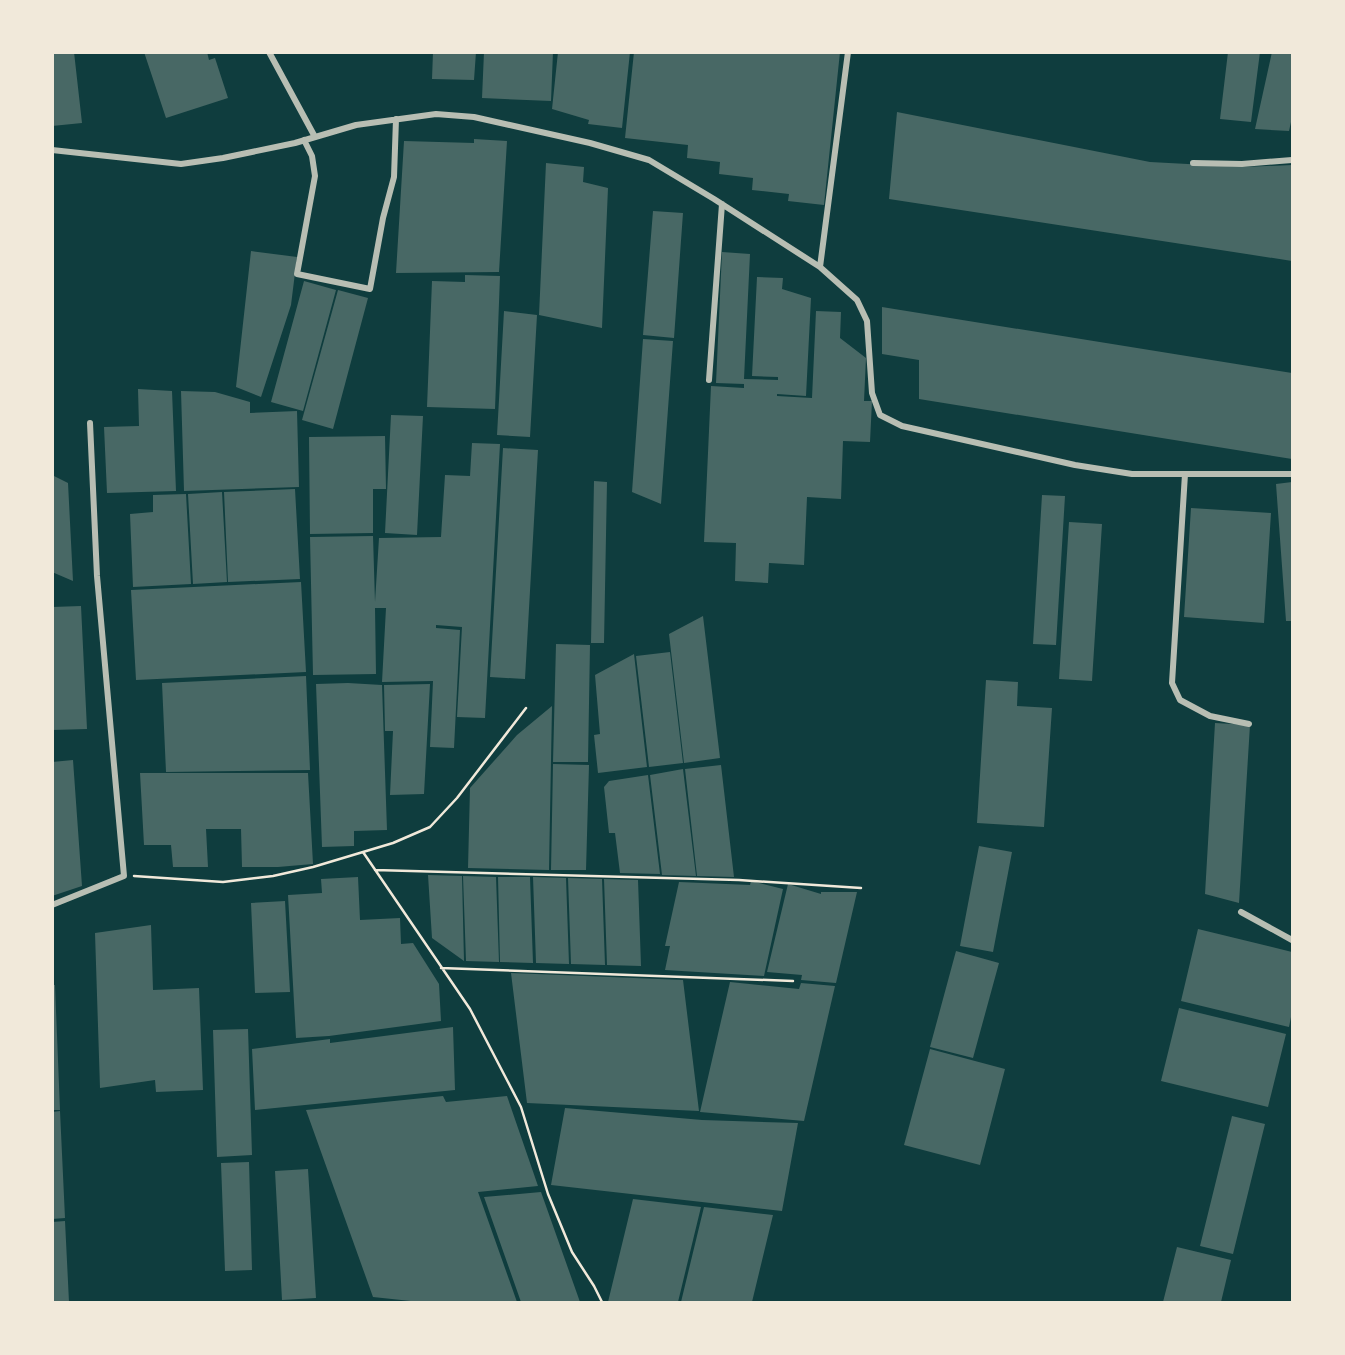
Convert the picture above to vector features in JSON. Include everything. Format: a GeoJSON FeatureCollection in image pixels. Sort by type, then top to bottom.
{"type":"FeatureCollection","features":[{"type":"Feature","properties":{"kind":"street"},"geometry":{"type":"LineString","coordinates":[[269,52],[315,137]]}},
{"type":"Feature","properties":{"kind":"street"},"geometry":{"type":"LineString","coordinates":[[820,267],[848,52]]}},
{"type":"Feature","properties":{"kind":"street"},"geometry":{"type":"LineString","coordinates":[[52,150],[181,164],[223,158],[304,140],[356,125],[436,114],[474,117],[590,143],[649,160],[820,267],[857,300],[867,321],[872,393],[880,415],[902,426],[1075,465],[1132,474],[1293,474]]}},
{"type":"Feature","properties":{"kind":"street"},"geometry":{"type":"LineString","coordinates":[[304,140],[312,156],[315,176],[297,274],[370,289],[383,218],[394,177],[396,119]]}},
{"type":"Feature","properties":{"kind":"street"},"geometry":{"type":"LineString","coordinates":[[1193,163],[1242,164],[1293,160]]}},
{"type":"Feature","properties":{"kind":"street"},"geometry":{"type":"LineString","coordinates":[[709,380],[722,204]]}},
{"type":"Feature","properties":{"kind":"street"},"geometry":{"type":"LineString","coordinates":[[52,905],[124,876],[97,576],[90,423]]}},
{"type":"Feature","properties":{"kind":"street"},"geometry":{"type":"LineString","coordinates":[[1185,474],[1172,683],[1180,700],[1210,716],[1250,724]]}},
{"type":"Feature","properties":{"kind":"street"},"geometry":{"type":"LineString","coordinates":[[1241,912],[1293,940]]}},
{"type":"Feature","properties":{"kind":"path"},"geometry":{"type":"LineString","coordinates":[[124,876],[223,882],[273,876],[393,843],[430,827],[457,798],[526,708]]}},
{"type":"Feature","properties":{"kind":"path"},"geometry":{"type":"LineString","coordinates":[[363,852],[470,1009],[521,1107],[548,1194],[572,1252],[602,1303]]}},
{"type":"Feature","properties":{"kind":"path"},"geometry":{"type":"LineString","coordinates":[[375,870],[725,880],[861,888]]}},
{"type":"Feature","properties":{"kind":"path"},"geometry":{"type":"LineString","coordinates":[[441,968],[793,981]]}},
{"type":"Feature","properties":{"kind":"building"},"geometry":{"type":"Polygon","coordinates":[[[52,52],[74,52],[82,123],[52,126],[52,52]]]}},
{"type":"Feature","properties":{"kind":"building"},"geometry":{"type":"Polygon","coordinates":[[[144,52],[207,52],[209,60],[215,58],[228,98],[166,118],[144,52]]]}},
{"type":"Feature","properties":{"kind":"building"},"geometry":{"type":"Polygon","coordinates":[[[433,52],[476,52],[474,80],[432,79],[433,52]]]}},
{"type":"Feature","properties":{"kind":"building"},"geometry":{"type":"Polygon","coordinates":[[[484,52],[553,52],[551,101],[482,98],[484,52]]]}},
{"type":"Feature","properties":{"kind":"building"},"geometry":{"type":"Polygon","coordinates":[[[558,52],[630,52],[622,128],[588,124],[589,120],[552,109],[558,52]]]}},
{"type":"Feature","properties":{"kind":"building"},"geometry":{"type":"Polygon","coordinates":[[[634,52],[840,52],[824,205],[788,201],[789,194],[752,190],[753,178],[719,174],[720,162],[687,158],[688,145],[625,138],[634,52]]]}},
{"type":"Feature","properties":{"kind":"building"},"geometry":{"type":"Polygon","coordinates":[[[1228,52],[1260,52],[1251,122],[1220,119],[1228,52]]]}},
{"type":"Feature","properties":{"kind":"building"},"geometry":{"type":"Polygon","coordinates":[[[1272,52],[1292,52],[1292,122],[1289,131],[1255,129],[1272,52]]]}},
{"type":"Feature","properties":{"kind":"building"},"geometry":{"type":"Polygon","coordinates":[[[897,112],[1150,162],[1244,167],[1292,165],[1292,261],[889,199],[897,112]]]}},
{"type":"Feature","properties":{"kind":"building"},"geometry":{"type":"Polygon","coordinates":[[[474,139],[507,141],[499,272],[396,273],[404,141],[474,143],[474,139]]]}},
{"type":"Feature","properties":{"kind":"building"},"geometry":{"type":"Polygon","coordinates":[[[546,163],[584,167],[583,182],[608,188],[602,328],[539,315],[546,163]]]}},
{"type":"Feature","properties":{"kind":"building"},"geometry":{"type":"Polygon","coordinates":[[[653,211],[683,213],[674,338],[643,335],[653,211]]]}},
{"type":"Feature","properties":{"kind":"building"},"geometry":{"type":"Polygon","coordinates":[[[251,251],[297,257],[291,305],[261,397],[236,387],[251,251]]]}},
{"type":"Feature","properties":{"kind":"building"},"geometry":{"type":"Polygon","coordinates":[[[722,252],[750,254],[744,379],[778,380],[778,377],[752,376],[757,277],[783,278],[782,289],[811,298],[806,396],[777,396],[812,398],[816,311],[841,312],[840,338],[866,358],[864,401],[872,401],[870,442],[843,441],[841,499],[807,497],[804,565],[769,563],[768,583],[735,581],[736,543],[704,542],[711,386],[744,388],[744,384],[716,383],[722,252]]]}},
{"type":"Feature","properties":{"kind":"building"},"geometry":{"type":"Polygon","coordinates":[[[465,275],[500,276],[495,409],[427,407],[432,281],[465,282],[465,275]]]}},
{"type":"Feature","properties":{"kind":"building"},"geometry":{"type":"Polygon","coordinates":[[[304,281],[336,290],[303,411],[271,402],[304,281]]]}},
{"type":"Feature","properties":{"kind":"building"},"geometry":{"type":"Polygon","coordinates":[[[338,290],[368,298],[333,429],[302,420],[338,290]]]}},
{"type":"Feature","properties":{"kind":"building"},"geometry":{"type":"Polygon","coordinates":[[[882,307],[1292,373],[1292,459],[919,399],[919,360],[882,354],[882,307]]]}},
{"type":"Feature","properties":{"kind":"building"},"geometry":{"type":"Polygon","coordinates":[[[504,311],[537,315],[530,437],[497,435],[504,311]]]}},
{"type":"Feature","properties":{"kind":"building"},"geometry":{"type":"Polygon","coordinates":[[[643,339],[673,341],[661,504],[632,492],[643,339]]]}},
{"type":"Feature","properties":{"kind":"building"},"geometry":{"type":"Polygon","coordinates":[[[138,389],[172,391],[176,491],[107,493],[104,427],[139,426],[138,389]]]}},
{"type":"Feature","properties":{"kind":"building"},"geometry":{"type":"Polygon","coordinates":[[[181,391],[215,392],[250,402],[250,413],[297,411],[299,487],[184,491],[181,391]]]}},
{"type":"Feature","properties":{"kind":"building"},"geometry":{"type":"Polygon","coordinates":[[[391,415],[423,416],[417,535],[385,533],[391,415]]]}},
{"type":"Feature","properties":{"kind":"building"},"geometry":{"type":"Polygon","coordinates":[[[385,436],[386,489],[373,489],[373,533],[310,534],[309,437],[385,436]]]}},
{"type":"Feature","properties":{"kind":"building"},"geometry":{"type":"Polygon","coordinates":[[[472,443],[500,444],[485,718],[457,717],[462,627],[436,625],[436,628],[460,630],[454,748],[430,747],[433,681],[382,682],[386,608],[375,608],[376,674],[313,675],[310,537],[373,536],[375,602],[379,538],[441,537],[445,475],[470,476],[472,443]]]}},
{"type":"Feature","properties":{"kind":"building"},"geometry":{"type":"Polygon","coordinates":[[[503,448],[538,450],[525,679],[490,677],[503,448]]]}},
{"type":"Feature","properties":{"kind":"building"},"geometry":{"type":"Polygon","coordinates":[[[52,475],[68,483],[73,581],[52,572],[52,475]]]}},
{"type":"Feature","properties":{"kind":"building"},"geometry":{"type":"Polygon","coordinates":[[[594,481],[607,482],[604,643],[591,643],[594,481]]]}},
{"type":"Feature","properties":{"kind":"building"},"geometry":{"type":"Polygon","coordinates":[[[1292,482],[1292,621],[1286,621],[1276,484],[1292,482]]]}},
{"type":"Feature","properties":{"kind":"building"},"geometry":{"type":"Polygon","coordinates":[[[295,489],[300,579],[228,582],[224,492],[295,489]]]}},
{"type":"Feature","properties":{"kind":"building"},"geometry":{"type":"Polygon","coordinates":[[[222,492],[227,582],[193,584],[188,494],[222,492]]]}},
{"type":"Feature","properties":{"kind":"building"},"geometry":{"type":"Polygon","coordinates":[[[186,494],[191,584],[133,587],[130,514],[153,512],[153,495],[186,494]]]}},
{"type":"Feature","properties":{"kind":"building"},"geometry":{"type":"Polygon","coordinates":[[[1042,495],[1065,496],[1056,645],[1033,644],[1042,495]]]}},
{"type":"Feature","properties":{"kind":"building"},"geometry":{"type":"Polygon","coordinates":[[[1191,508],[1271,513],[1264,623],[1184,617],[1191,508]]]}},
{"type":"Feature","properties":{"kind":"building"},"geometry":{"type":"Polygon","coordinates":[[[1069,522],[1102,524],[1092,681],[1059,679],[1069,522]]]}},
{"type":"Feature","properties":{"kind":"building"},"geometry":{"type":"Polygon","coordinates":[[[301,582],[306,672],[136,680],[131,590],[301,582]]]}},
{"type":"Feature","properties":{"kind":"building"},"geometry":{"type":"Polygon","coordinates":[[[81,606],[87,729],[52,730],[52,607],[81,606]]]}},
{"type":"Feature","properties":{"kind":"building"},"geometry":{"type":"Polygon","coordinates":[[[703,616],[720,758],[684,763],[669,634],[703,616]]]}},
{"type":"Feature","properties":{"kind":"building"},"geometry":{"type":"Polygon","coordinates":[[[556,644],[590,645],[588,762],[553,762],[556,644]]]}},
{"type":"Feature","properties":{"kind":"building"},"geometry":{"type":"Polygon","coordinates":[[[670,652],[683,763],[649,767],[636,656],[670,652]]]}},
{"type":"Feature","properties":{"kind":"building"},"geometry":{"type":"Polygon","coordinates":[[[634,654],[647,767],[598,773],[594,735],[600,734],[595,675],[634,654]]]}},
{"type":"Feature","properties":{"kind":"building"},"geometry":{"type":"Polygon","coordinates":[[[306,676],[310,770],[166,772],[162,683],[306,676]]]}},
{"type":"Feature","properties":{"kind":"building"},"geometry":{"type":"Polygon","coordinates":[[[986,680],[1018,682],[1017,706],[1052,708],[1044,827],[977,823],[986,680]]]}},
{"type":"Feature","properties":{"kind":"building"},"geometry":{"type":"Polygon","coordinates":[[[316,684],[382,685],[387,830],[354,831],[354,846],[322,847],[316,684]]]}},
{"type":"Feature","properties":{"kind":"building"},"geometry":{"type":"Polygon","coordinates":[[[430,684],[424,794],[390,795],[393,731],[385,731],[384,685],[430,684]]]}},
{"type":"Feature","properties":{"kind":"building"},"geometry":{"type":"Polygon","coordinates":[[[552,706],[549,870],[468,868],[470,788],[517,735],[552,706]]]}},
{"type":"Feature","properties":{"kind":"building"},"geometry":{"type":"Polygon","coordinates":[[[1215,723],[1250,725],[1239,903],[1205,894],[1215,723]]]}},
{"type":"Feature","properties":{"kind":"building"},"geometry":{"type":"Polygon","coordinates":[[[73,760],[82,886],[52,896],[52,762],[73,760]]]}},
{"type":"Feature","properties":{"kind":"building"},"geometry":{"type":"Polygon","coordinates":[[[553,764],[589,765],[586,870],[551,870],[553,764]]]}},
{"type":"Feature","properties":{"kind":"building"},"geometry":{"type":"Polygon","coordinates":[[[721,765],[734,877],[697,876],[685,769],[721,765]]]}},
{"type":"Feature","properties":{"kind":"building"},"geometry":{"type":"Polygon","coordinates":[[[683,769],[696,876],[662,875],[650,775],[683,769]]]}},
{"type":"Feature","properties":{"kind":"building"},"geometry":{"type":"Polygon","coordinates":[[[140,773],[308,773],[313,864],[242,867],[241,829],[206,829],[208,867],[173,867],[171,845],[144,845],[140,773]]]}},
{"type":"Feature","properties":{"kind":"building"},"geometry":{"type":"Polygon","coordinates":[[[648,775],[660,874],[620,873],[615,833],[609,833],[604,787],[609,781],[648,775]]]}},
{"type":"Feature","properties":{"kind":"building"},"geometry":{"type":"Polygon","coordinates":[[[979,846],[1012,852],[993,952],[960,946],[979,846]]]}},
{"type":"Feature","properties":{"kind":"building"},"geometry":{"type":"Polygon","coordinates":[[[428,875],[462,876],[464,961],[432,938],[428,875]]]}},
{"type":"Feature","properties":{"kind":"building"},"geometry":{"type":"Polygon","coordinates":[[[463,876],[496,877],[499,962],[466,961],[463,876]]]}},
{"type":"Feature","properties":{"kind":"building"},"geometry":{"type":"Polygon","coordinates":[[[358,877],[360,920],[400,918],[401,944],[413,943],[439,984],[441,1021],[296,1038],[288,895],[322,893],[321,879],[358,877]]]}},
{"type":"Feature","properties":{"kind":"building"},"geometry":{"type":"Polygon","coordinates":[[[498,877],[530,877],[533,963],[500,962],[498,877]]]}},
{"type":"Feature","properties":{"kind":"building"},"geometry":{"type":"Polygon","coordinates":[[[533,877],[566,878],[569,964],[536,963],[533,877]]]}},
{"type":"Feature","properties":{"kind":"building"},"geometry":{"type":"Polygon","coordinates":[[[568,878],[602,879],[605,965],[571,964],[568,878]]]}},
{"type":"Feature","properties":{"kind":"building"},"geometry":{"type":"Polygon","coordinates":[[[604,879],[638,880],[641,966],[607,965],[604,879]]]}},
{"type":"Feature","properties":{"kind":"building"},"geometry":{"type":"Polygon","coordinates":[[[751,881],[783,889],[764,976],[665,970],[670,946],[665,946],[679,882],[750,885],[751,881]]]}},
{"type":"Feature","properties":{"kind":"building"},"geometry":{"type":"Polygon","coordinates":[[[788,884],[821,894],[857,892],[836,983],[801,980],[802,975],[767,972],[788,884]]]}},
{"type":"Feature","properties":{"kind":"building"},"geometry":{"type":"Polygon","coordinates":[[[285,901],[290,992],[255,993],[251,903],[285,901]]]}},
{"type":"Feature","properties":{"kind":"building"},"geometry":{"type":"Polygon","coordinates":[[[151,925],[153,990],[199,988],[203,1090],[156,1092],[155,1080],[100,1088],[95,933],[151,925]]]}},
{"type":"Feature","properties":{"kind":"building"},"geometry":{"type":"Polygon","coordinates":[[[1198,929],[1292,952],[1292,1012],[1289,1027],[1181,1001],[1198,929]]]}},
{"type":"Feature","properties":{"kind":"building"},"geometry":{"type":"Polygon","coordinates":[[[956,951],[999,963],[973,1058],[930,1047],[956,951]]]}},
{"type":"Feature","properties":{"kind":"building"},"geometry":{"type":"Polygon","coordinates":[[[511,973],[683,980],[699,1111],[527,1103],[511,973]]]}},
{"type":"Feature","properties":{"kind":"building"},"geometry":{"type":"Polygon","coordinates":[[[730,982],[799,989],[801,983],[835,986],[804,1121],[700,1112],[730,982]]]}},
{"type":"Feature","properties":{"kind":"building"},"geometry":{"type":"Polygon","coordinates":[[[52,985],[55,985],[60,1110],[52,1110],[52,985]]]}},
{"type":"Feature","properties":{"kind":"building"},"geometry":{"type":"Polygon","coordinates":[[[1179,1008],[1286,1034],[1268,1107],[1161,1081],[1179,1008]]]}},
{"type":"Feature","properties":{"kind":"building"},"geometry":{"type":"Polygon","coordinates":[[[453,1027],[455,1090],[255,1110],[252,1049],[330,1039],[330,1043],[453,1027]]]}},
{"type":"Feature","properties":{"kind":"building"},"geometry":{"type":"Polygon","coordinates":[[[248,1029],[252,1155],[217,1157],[213,1030],[248,1029]]]}},
{"type":"Feature","properties":{"kind":"building"},"geometry":{"type":"Polygon","coordinates":[[[930,1049],[1005,1069],[980,1165],[904,1145],[930,1049]]]}},
{"type":"Feature","properties":{"kind":"building"},"geometry":{"type":"Polygon","coordinates":[[[443,1096],[446,1102],[507,1096],[538,1186],[478,1192],[517,1302],[420,1302],[373,1297],[306,1110],[443,1096]]]}},
{"type":"Feature","properties":{"kind":"building"},"geometry":{"type":"Polygon","coordinates":[[[565,1108],[702,1120],[798,1123],[782,1211],[551,1185],[565,1108]]]}},
{"type":"Feature","properties":{"kind":"building"},"geometry":{"type":"Polygon","coordinates":[[[60,1111],[65,1218],[52,1219],[52,1112],[60,1111]]]}},
{"type":"Feature","properties":{"kind":"building"},"geometry":{"type":"Polygon","coordinates":[[[1232,1116],[1265,1124],[1233,1254],[1200,1246],[1232,1116]]]}},
{"type":"Feature","properties":{"kind":"building"},"geometry":{"type":"Polygon","coordinates":[[[249,1162],[252,1270],[225,1271],[221,1163],[249,1162]]]}},
{"type":"Feature","properties":{"kind":"building"},"geometry":{"type":"Polygon","coordinates":[[[308,1169],[316,1298],[282,1300],[275,1171],[308,1169]]]}},
{"type":"Feature","properties":{"kind":"building"},"geometry":{"type":"Polygon","coordinates":[[[541,1192],[580,1302],[521,1302],[484,1197],[541,1192]]]}},
{"type":"Feature","properties":{"kind":"building"},"geometry":{"type":"Polygon","coordinates":[[[633,1199],[701,1207],[678,1302],[608,1302],[633,1199]]]}},
{"type":"Feature","properties":{"kind":"building"},"geometry":{"type":"Polygon","coordinates":[[[704,1207],[773,1215],[752,1302],[681,1302],[704,1207]]]}},
{"type":"Feature","properties":{"kind":"building"},"geometry":{"type":"Polygon","coordinates":[[[65,1221],[69,1302],[52,1302],[52,1222],[65,1221]]]}},
{"type":"Feature","properties":{"kind":"building"},"geometry":{"type":"Polygon","coordinates":[[[1177,1247],[1231,1260],[1221,1302],[1163,1302],[1177,1247]]]}}]}
